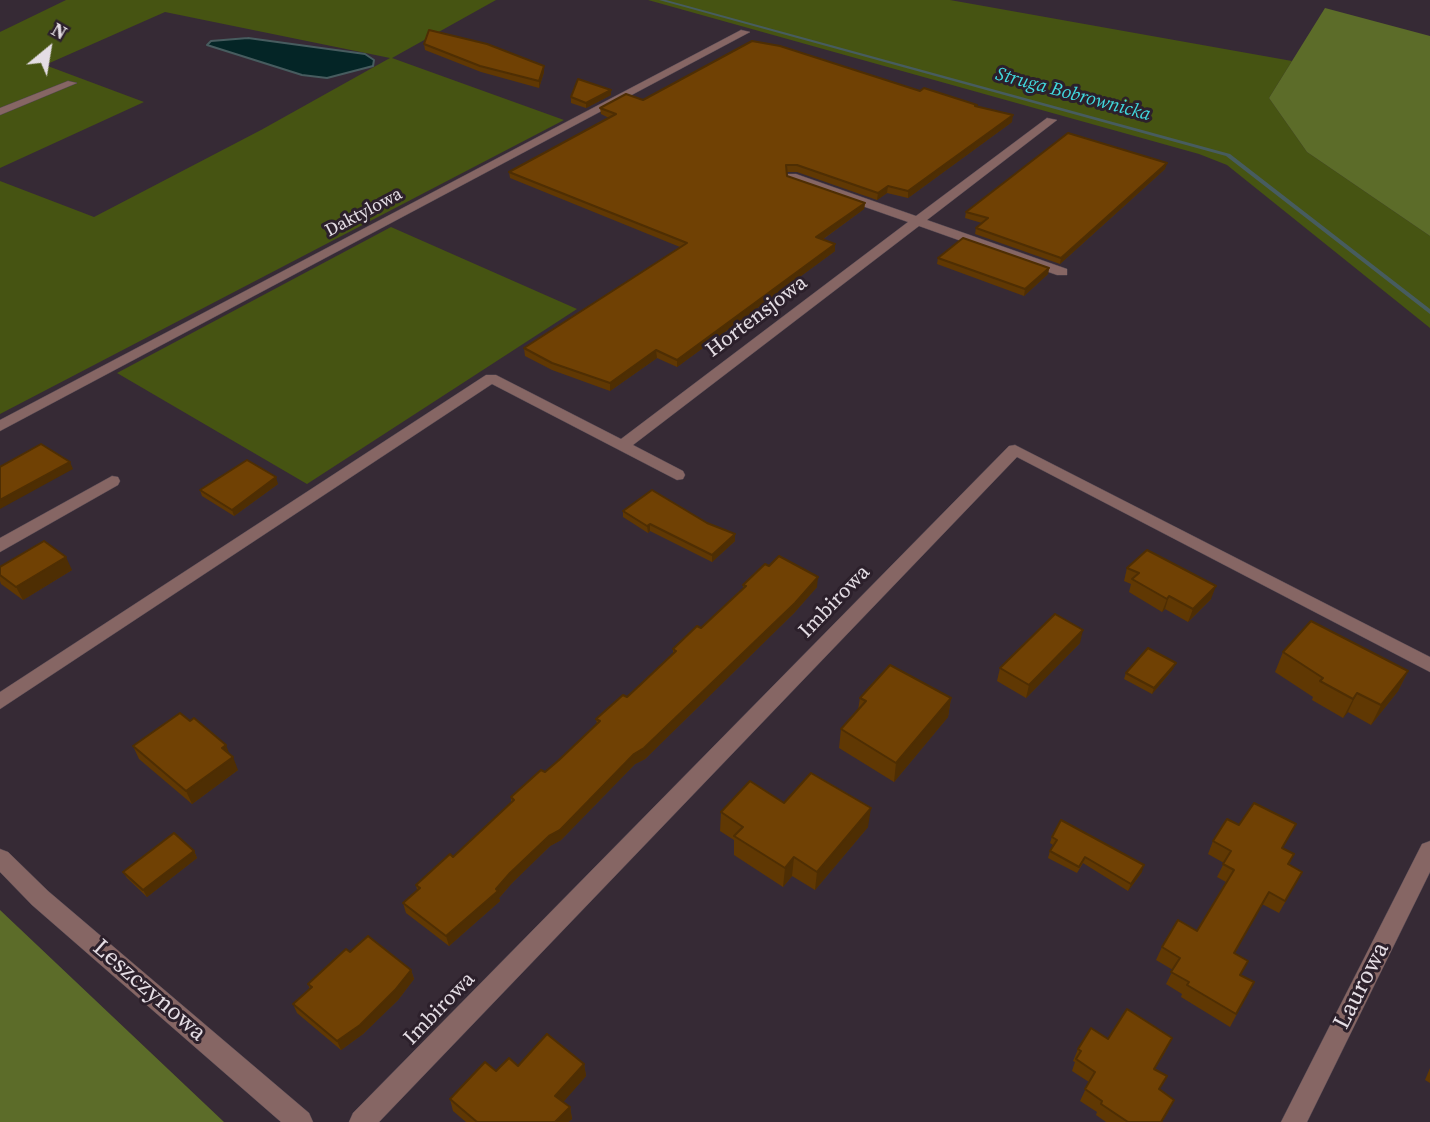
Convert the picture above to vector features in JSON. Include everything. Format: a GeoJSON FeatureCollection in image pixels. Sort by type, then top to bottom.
{"type":"FeatureCollection","features":[{"type":"Feature","properties":{"kind":"street","name":"Daktylowa"},"geometry":{"type":"LineString","coordinates":[[0,426],[745,32]]}},
{"type":"Feature","properties":{"kind":"street"},"geometry":{"type":"LineString","coordinates":[[0,112],[72,83]]}},
{"type":"Feature","properties":{"kind":"street","name":"Hortensjowa"},"geometry":{"type":"LineString","coordinates":[[622,446],[1051,120]]}},
{"type":"Feature","properties":{"kind":"street"},"geometry":{"type":"LineString","coordinates":[[792,177],[1062,272]]}},
{"type":"Feature","properties":{"kind":"street"},"geometry":{"type":"LineString","coordinates":[[0,702],[491,378],[677,475]]}},
{"type":"Feature","properties":{"kind":"street","name":"Imbirowa"},"geometry":{"type":"LineString","coordinates":[[362,1122],[1015,450],[1430,666]]}},
{"type":"Feature","properties":{"kind":"street"},"geometry":{"type":"LineString","coordinates":[[0,546],[112,481]]}},
{"type":"Feature","properties":{"kind":"street","name":"Laurowa"},"geometry":{"type":"LineString","coordinates":[[1294,1122],[1430,850]]}},
{"type":"Feature","properties":{"kind":"street","name":"Leszczynowa"},"geometry":{"type":"LineString","coordinates":[[0,858],[40,898],[300,1122]]}},
{"type":"Feature","properties":{"kind":"green space"},"geometry":{"type":"Polygon","coordinates":[[[66,0],[496,0],[392,58],[564,120],[0,414],[0,181],[94,217],[261,130],[390,58],[165,12],[45,65],[144,102],[0,168],[0,32],[66,0]]]}},
{"type":"Feature","properties":{"kind":"green space"},"geometry":{"type":"Polygon","coordinates":[[[648,0],[950,0],[1292,61],[1269,98],[1307,152],[1430,236],[1430,328],[1227,165],[1199,154],[648,0]]]}},
{"type":"Feature","properties":{"kind":"green space"},"geometry":{"type":"Polygon","coordinates":[[[1325,8],[1430,36],[1430,236],[1307,152],[1269,98],[1325,8]]]}},
{"type":"Feature","properties":{"kind":"green space"},"geometry":{"type":"Polygon","coordinates":[[[391,227],[577,309],[307,484],[117,373],[391,227]]]}},
{"type":"Feature","properties":{"kind":"green space"},"geometry":{"type":"Polygon","coordinates":[[[0,910],[224,1122],[0,1122],[0,910]]]}},
{"type":"Feature","properties":{"kind":"shaded area"},"geometry":{"type":"Polygon","coordinates":[[[248,38],[365,54],[374,60],[373,66],[327,78],[302,75],[207,45],[211,41],[248,38]]]}},
{"type":"Feature","properties":{"kind":"building"},"geometry":{"type":"Polygon","coordinates":[[[429,30],[487,44],[544,66],[539,81],[480,66],[424,44],[429,30]]]}},
{"type":"Feature","properties":{"kind":"building"},"geometry":{"type":"Polygon","coordinates":[[[752,41],[780,46],[920,91],[924,88],[977,105],[975,106],[1013,115],[908,191],[888,186],[878,193],[797,165],[786,165],[787,176],[865,203],[816,237],[835,244],[677,360],[656,350],[610,383],[552,363],[524,348],[687,243],[509,172],[616,114],[600,108],[626,94],[643,100],[752,41]]]}},
{"type":"Feature","properties":{"kind":"building"},"geometry":{"type":"Polygon","coordinates":[[[578,79],[611,90],[586,103],[571,97],[578,79]]]}},
{"type":"Feature","properties":{"kind":"building"},"geometry":{"type":"Polygon","coordinates":[[[1068,133],[1167,163],[1061,258],[976,228],[988,218],[966,212],[1068,133]]]}},
{"type":"Feature","properties":{"kind":"building"},"geometry":{"type":"Polygon","coordinates":[[[963,238],[1049,268],[1025,289],[938,258],[963,238]]]}},
{"type":"Feature","properties":{"kind":"building"},"geometry":{"type":"Polygon","coordinates":[[[41,444],[70,462],[0,500],[0,467],[41,444]]]}},
{"type":"Feature","properties":{"kind":"building"},"geometry":{"type":"Polygon","coordinates":[[[247,460],[276,477],[232,510],[200,490],[247,460]]]}},
{"type":"Feature","properties":{"kind":"building"},"geometry":{"type":"Polygon","coordinates":[[[652,490],[707,523],[735,534],[712,555],[650,524],[647,526],[623,511],[652,490]]]}},
{"type":"Feature","properties":{"kind":"building"},"geometry":{"type":"Polygon","coordinates":[[[44,541],[66,557],[16,587],[0,575],[0,567],[44,541]]]}},
{"type":"Feature","properties":{"kind":"building"},"geometry":{"type":"Polygon","coordinates":[[[1147,550],[1216,586],[1193,609],[1169,596],[1167,599],[1132,579],[1139,573],[1127,568],[1147,550]]]}},
{"type":"Feature","properties":{"kind":"building"},"geometry":{"type":"Polygon","coordinates":[[[779,556],[818,577],[795,603],[644,748],[634,754],[560,830],[549,836],[510,873],[496,889],[498,891],[446,936],[403,903],[420,888],[416,885],[450,854],[453,857],[514,800],[511,797],[541,770],[545,772],[559,760],[600,721],[596,719],[623,695],[627,697],[676,651],[673,649],[697,626],[701,628],[746,586],[743,585],[765,564],[769,566],[779,556]]]}},
{"type":"Feature","properties":{"kind":"building"},"geometry":{"type":"Polygon","coordinates":[[[1055,614],[1083,630],[1029,685],[1000,668],[1055,614]]]}},
{"type":"Feature","properties":{"kind":"building"},"geometry":{"type":"Polygon","coordinates":[[[1311,621],[1408,671],[1381,705],[1357,693],[1353,699],[1320,681],[1323,678],[1283,652],[1311,621]]]}},
{"type":"Feature","properties":{"kind":"building"},"geometry":{"type":"Polygon","coordinates":[[[1148,648],[1176,663],[1154,688],[1126,673],[1148,648]]]}},
{"type":"Feature","properties":{"kind":"building"},"geometry":{"type":"Polygon","coordinates":[[[890,665],[951,698],[896,763],[841,729],[866,701],[860,698],[890,665]]]}},
{"type":"Feature","properties":{"kind":"building"},"geometry":{"type":"Polygon","coordinates":[[[180,713],[190,721],[194,718],[226,745],[222,748],[233,757],[186,791],[133,746],[180,713]]]}},
{"type":"Feature","properties":{"kind":"building"},"geometry":{"type":"Polygon","coordinates":[[[811,773],[871,808],[817,872],[794,857],[785,868],[734,836],[743,827],[721,812],[750,781],[784,803],[811,773]]]}},
{"type":"Feature","properties":{"kind":"building"},"geometry":{"type":"Polygon","coordinates":[[[1254,803],[1296,824],[1282,848],[1294,854],[1288,864],[1302,872],[1285,901],[1269,892],[1234,953],[1248,961],[1240,975],[1254,982],[1236,1014],[1187,985],[1189,982],[1171,972],[1180,958],[1162,947],[1178,920],[1197,931],[1234,870],[1223,864],[1231,851],[1213,841],[1227,819],[1239,825],[1254,803]]]}},
{"type":"Feature","properties":{"kind":"building"},"geometry":{"type":"Polygon","coordinates":[[[1061,820],[1144,865],[1131,884],[1085,857],[1079,867],[1050,851],[1057,840],[1052,837],[1061,820]]]}},
{"type":"Feature","properties":{"kind":"building"},"geometry":{"type":"Polygon","coordinates":[[[174,833],[194,851],[143,890],[123,872],[174,833]]]}},
{"type":"Feature","properties":{"kind":"building"},"geometry":{"type":"Polygon","coordinates":[[[368,936],[411,970],[360,1025],[337,1041],[293,1004],[312,987],[308,984],[346,949],[350,952],[368,936]]]}},
{"type":"Feature","properties":{"kind":"building"},"geometry":{"type":"Polygon","coordinates":[[[1127,1009],[1172,1038],[1154,1069],[1167,1076],[1159,1089],[1174,1100],[1161,1122],[1128,1122],[1101,1104],[1102,1101],[1085,1089],[1095,1072],[1076,1059],[1081,1051],[1078,1049],[1091,1028],[1108,1039],[1127,1009]]]}},
{"type":"Feature","properties":{"kind":"building"},"geometry":{"type":"Polygon","coordinates":[[[547,1034],[584,1064],[555,1096],[570,1107],[555,1122],[477,1122],[450,1099],[485,1062],[496,1071],[509,1058],[518,1066],[547,1034]]]}},
{"type":"Feature","properties":{"kind":"waterway","name":"Struga Bobrownicka"},"geometry":{"type":"LineString","coordinates":[[661,0],[1228,155],[1430,312]]}}]}
